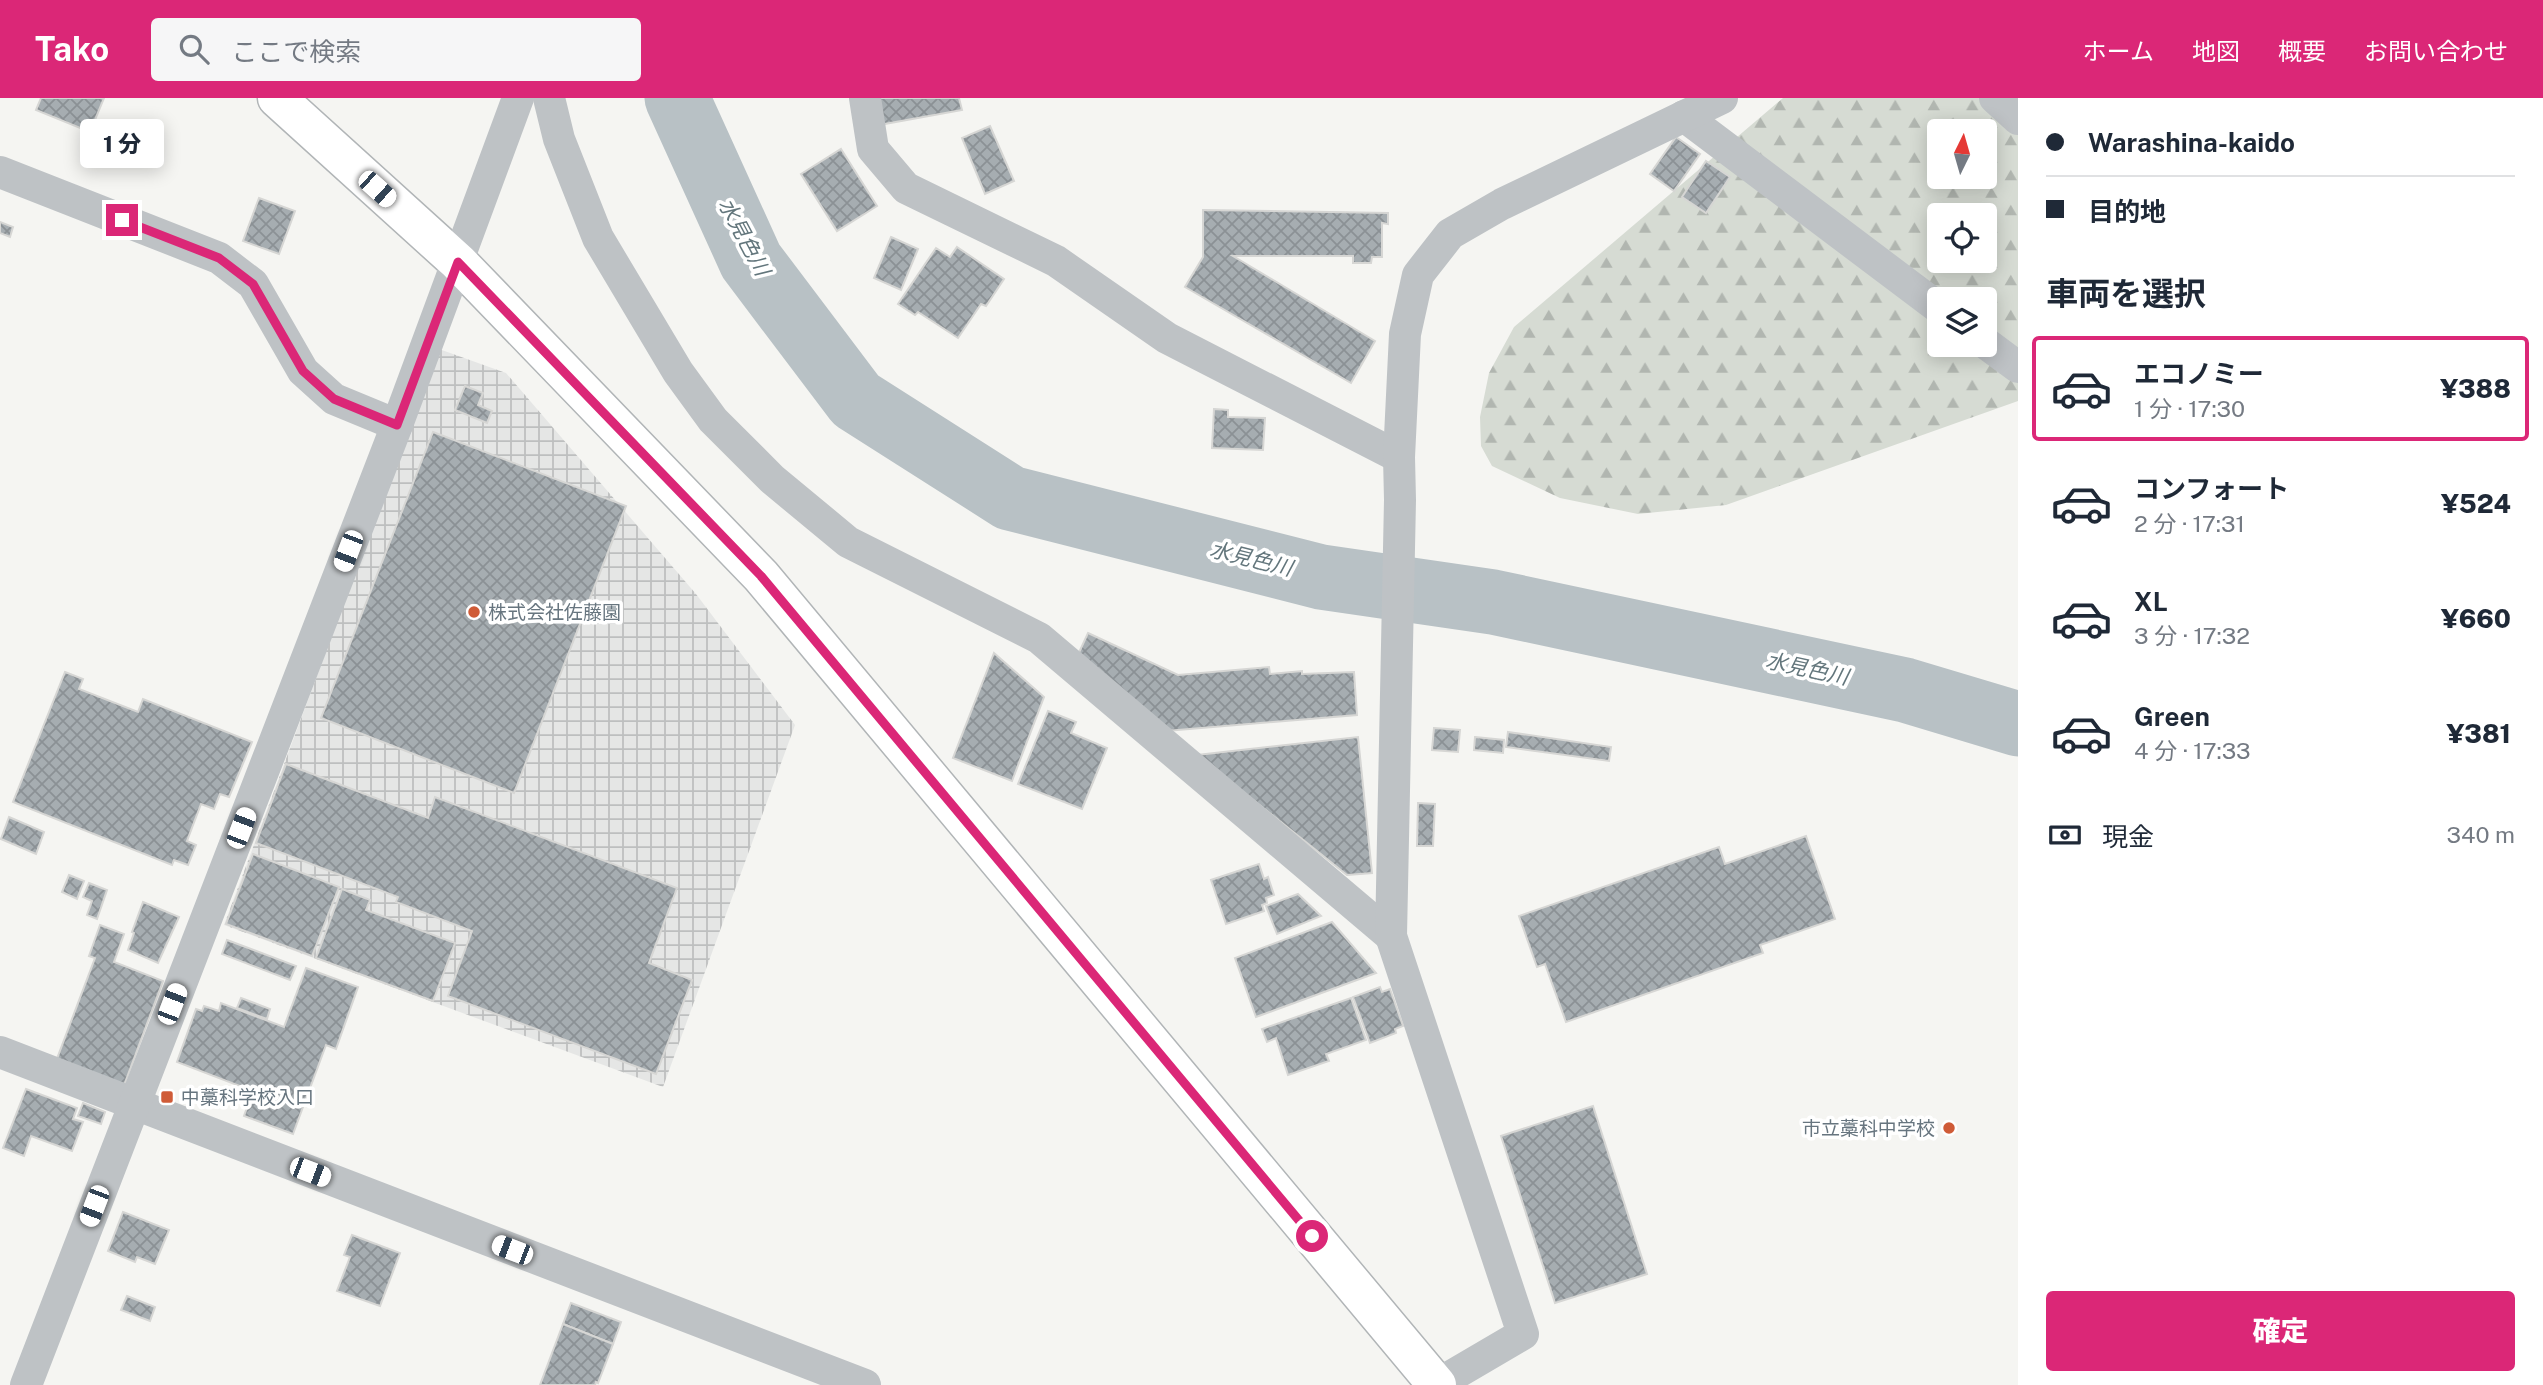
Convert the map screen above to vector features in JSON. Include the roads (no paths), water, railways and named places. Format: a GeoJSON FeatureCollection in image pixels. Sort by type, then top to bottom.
{"type":"FeatureCollection","features":[{"type":"Feature","properties":{"kind":"highway"},"geometry":{"type":"LineString","coordinates":[[277,98],[458,262],[761,576],[1436,1385]]}},
{"type":"Feature","properties":{"kind":"street"},"geometry":{"type":"LineString","coordinates":[[26,1385],[397,425],[518,98]]}},
{"type":"Feature","properties":{"kind":"street"},"geometry":{"type":"LineString","coordinates":[[549,98],[559,139],[598,238],[678,372],[713,420],[772,479],[848,542],[1039,638],[1391,936]]}},
{"type":"Feature","properties":{"kind":"street"},"geometry":{"type":"LineString","coordinates":[[865,98],[873,149],[906,188],[1056,261],[1167,338],[1399,457]]}},
{"type":"Feature","properties":{"kind":"street"},"geometry":{"type":"LineString","coordinates":[[1436,1385],[1523,1334],[1391,936],[1399,457],[1405,334],[1418,275],[1450,233],[1502,204],[1721,98]]}},
{"type":"Feature","properties":{"kind":"street"},"geometry":{"type":"LineString","coordinates":[[1995,98],[2018,120]]}},
{"type":"Feature","properties":{"kind":"street"},"geometry":{"type":"LineString","coordinates":[[1684,116],[1927,299]]}},
{"type":"Feature","properties":{"kind":"street"},"geometry":{"type":"LineString","coordinates":[[0,172],[219,258],[253,284],[303,371],[334,399],[397,425]]}},
{"type":"Feature","properties":{"kind":"street"},"geometry":{"type":"LineString","coordinates":[[1997,352],[2018,367]]}},
{"type":"Feature","properties":{"kind":"street"},"geometry":{"type":"LineString","coordinates":[[0,1052],[865,1385]]}},
{"type":"Feature","properties":{"kind":"waterway","name":"水見色川"},"geometry":{"type":"LineString","coordinates":[[677,98],[751,261],[856,400],[1010,498],[1321,577],[1493,602],[1905,690],[2018,724]]}},
{"type":"Feature","properties":{"kind":"place","name":"株式会社佐藤園"},"geometry":{"type":"Point","coordinates":[474,612]}},
{"type":"Feature","properties":{"kind":"place","name":"中藁科学校入口"},"geometry":{"type":"Point","coordinates":[167,1097]}},
{"type":"Feature","properties":{"kind":"place","name":"市立藁科中学校"},"geometry":{"type":"Point","coordinates":[1949,1128]}}]}
